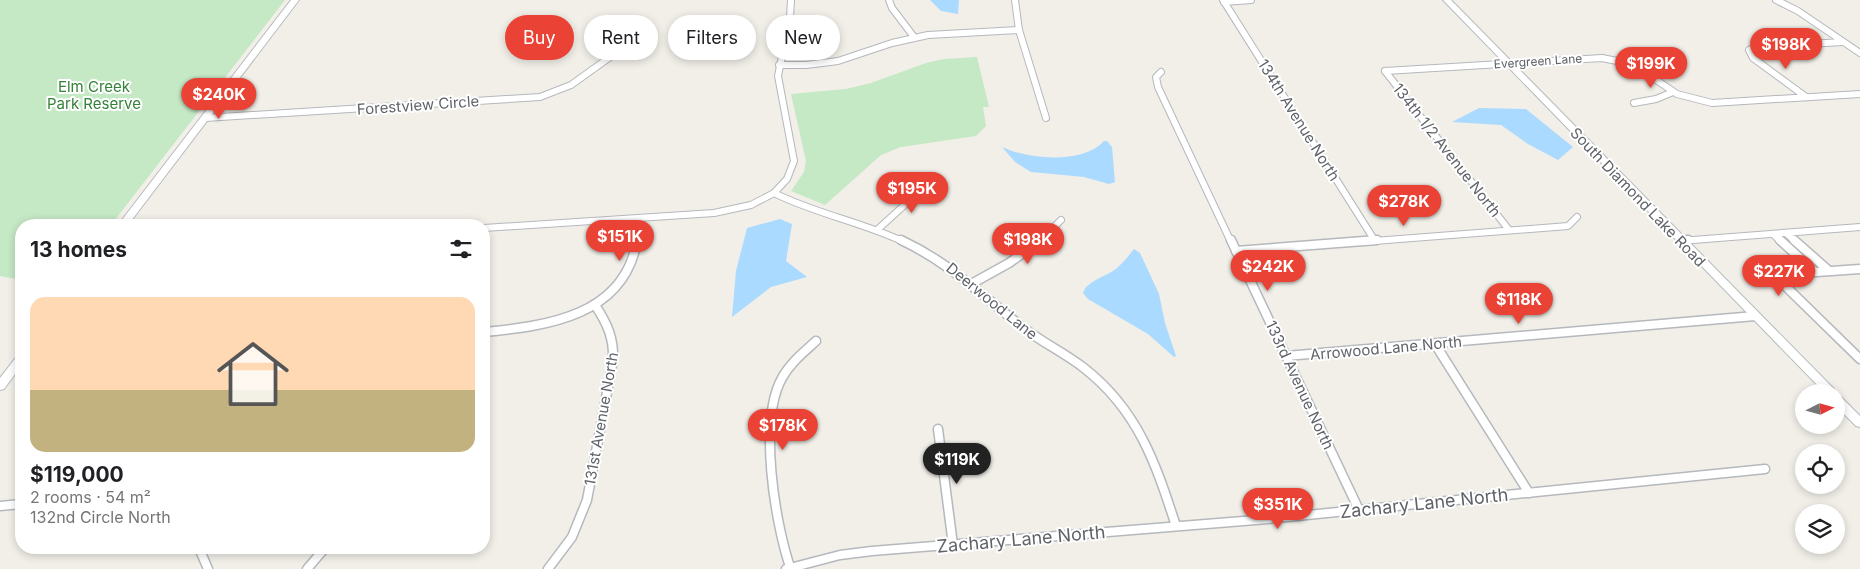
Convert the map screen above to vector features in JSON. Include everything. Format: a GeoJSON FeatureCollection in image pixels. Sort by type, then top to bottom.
{"type":"FeatureCollection","features":[{"type":"Feature","properties":{"kind":"street"},"geometry":{"type":"LineString","coordinates":[[128,219],[295,0]]}},
{"type":"Feature","properties":{"kind":"street"},"geometry":{"type":"LineString","coordinates":[[490,228],[727,211],[751,205],[774,193],[785,183],[794,161],[778,88],[791,0]]}},
{"type":"Feature","properties":{"kind":"street"},"geometry":{"type":"LineString","coordinates":[[889,0],[892,8],[914,37]]}},
{"type":"Feature","properties":{"kind":"street"},"geometry":{"type":"LineString","coordinates":[[1015,0],[1019,30],[1046,118]]}},
{"type":"Feature","properties":{"kind":"street"},"geometry":{"type":"LineString","coordinates":[[1223,1],[1251,0]]}},
{"type":"Feature","properties":{"kind":"street","name":"South Diamond Lake Road"},"geometry":{"type":"LineString","coordinates":[[1447,0],[1680,241],[1822,384]]}},
{"type":"Feature","properties":{"kind":"street"},"geometry":{"type":"LineString","coordinates":[[1776,0],[1798,11],[1860,53]]}},
{"type":"Feature","properties":{"kind":"street","name":"134th Avenue North"},"geometry":{"type":"LineString","coordinates":[[1223,1],[1375,241]]}},
{"type":"Feature","properties":{"kind":"street"},"geometry":{"type":"LineString","coordinates":[[780,65],[806,65],[838,61],[914,37],[945,33],[1019,30]]}},
{"type":"Feature","properties":{"kind":"street"},"geometry":{"type":"LineString","coordinates":[[1806,98],[1753,58],[1749,50],[1756,47],[1843,42]]}},
{"type":"Feature","properties":{"kind":"street","name":"Evergreen Lane"},"geometry":{"type":"LineString","coordinates":[[1385,71],[1590,58],[1610,60],[1643,71],[1673,92],[1688,98],[1712,103],[1860,94]]}},
{"type":"Feature","properties":{"kind":"street","name":"Forestview Circle"},"geometry":{"type":"LineString","coordinates":[[205,118],[540,97],[554,94],[576,84],[607,60]]}},
{"type":"Feature","properties":{"kind":"street","name":"134th 1/2 Avenue North"},"geometry":{"type":"LineString","coordinates":[[1385,71],[1509,230]]}},
{"type":"Feature","properties":{"kind":"street","name":"133rd Avenue North"},"geometry":{"type":"LineString","coordinates":[[1161,72],[1156,77],[1158,88],[1359,510]]}},
{"type":"Feature","properties":{"kind":"street"},"geometry":{"type":"LineString","coordinates":[[1634,103],[1656,99],[1673,92]]}},
{"type":"Feature","properties":{"kind":"street"},"geometry":{"type":"LineString","coordinates":[[877,230],[932,181]]}},
{"type":"Feature","properties":{"kind":"street","name":"Deerwood Lane"},"geometry":{"type":"LineString","coordinates":[[774,193],[812,210],[847,219],[877,230],[945,262],[973,283],[1015,321],[1084,368],[1109,391],[1131,416],[1144,438],[1156,464],[1176,526]]}},
{"type":"Feature","properties":{"kind":"street"},"geometry":{"type":"LineString","coordinates":[[1236,251],[1568,226],[1577,217]]}},
{"type":"Feature","properties":{"kind":"street"},"geometry":{"type":"LineString","coordinates":[[490,331],[536,327],[557,321],[595,305],[622,280],[630,268],[640,218]]}},
{"type":"Feature","properties":{"kind":"street"},"geometry":{"type":"LineString","coordinates":[[973,283],[1033,249],[1061,220]]}},
{"type":"Feature","properties":{"kind":"street"},"geometry":{"type":"LineString","coordinates":[[1680,241],[1860,227]]}},
{"type":"Feature","properties":{"kind":"street"},"geometry":{"type":"LineString","coordinates":[[1786,233],[1828,270]]}},
{"type":"Feature","properties":{"kind":"street"},"geometry":{"type":"LineString","coordinates":[[1773,234],[1814,271]]}},
{"type":"Feature","properties":{"kind":"street"},"geometry":{"type":"LineString","coordinates":[[1860,268],[1788,274],[1777,272],[1774,274],[1860,359]]}},
{"type":"Feature","properties":{"kind":"street","name":"131st Avenue North"},"geometry":{"type":"LineString","coordinates":[[548,569],[576,530],[587,500],[613,360],[614,346],[612,334],[608,322],[595,305]]}},
{"type":"Feature","properties":{"kind":"street","name":"Arrowood Lane North"},"geometry":{"type":"LineString","coordinates":[[1286,356],[1755,316]]}},
{"type":"Feature","properties":{"kind":"street"},"geometry":{"type":"LineString","coordinates":[[788,568],[775,520],[772,495],[771,415],[779,382],[790,367],[816,341]]}},
{"type":"Feature","properties":{"kind":"street"},"geometry":{"type":"LineString","coordinates":[[1435,344],[1529,493]]}},
{"type":"Feature","properties":{"kind":"street"},"geometry":{"type":"LineString","coordinates":[[0,386],[15,372]]}},
{"type":"Feature","properties":{"kind":"street"},"geometry":{"type":"LineString","coordinates":[[1845,408],[1860,423]]}},
{"type":"Feature","properties":{"kind":"street"},"geometry":{"type":"LineString","coordinates":[[938,429],[953,545]]}},
{"type":"Feature","properties":{"kind":"street","name":"Zachary Lane North"},"geometry":{"type":"LineString","coordinates":[[788,568],[840,555],[1359,510],[1765,469]]}},
{"type":"Feature","properties":{"kind":"street"},"geometry":{"type":"LineString","coordinates":[[0,506],[15,505]]}},
{"type":"Feature","properties":{"kind":"street"},"geometry":{"type":"LineString","coordinates":[[202,554],[208,569]]}},
{"type":"Feature","properties":{"kind":"street"},"geometry":{"type":"LineString","coordinates":[[307,569],[320,554]]}},
{"type":"Feature","properties":{"kind":"green space","name":"Elm Creek Park Reserve"},"geometry":{"type":"Polygon","coordinates":[[[0,0],[285,0],[116,219],[15,219],[15,279],[0,276],[0,0]]]}},
{"type":"Feature","properties":{"kind":"green space"},"geometry":{"type":"Polygon","coordinates":[[[977,57],[989,107],[983,107],[986,126],[976,136],[901,147],[881,155],[825,205],[791,191],[804,172],[806,161],[791,94],[846,89],[871,83],[926,63],[944,59],[977,57]]]}},
{"type":"Feature","properties":{"kind":"water"},"geometry":{"type":"Polygon","coordinates":[[[930,0],[959,0],[958,14],[941,11],[930,0]]]}},
{"type":"Feature","properties":{"kind":"water"},"geometry":{"type":"Polygon","coordinates":[[[1479,108],[1526,109],[1573,147],[1558,160],[1528,144],[1501,125],[1452,122],[1479,108]]]}},
{"type":"Feature","properties":{"kind":"water"},"geometry":{"type":"Polygon","coordinates":[[[1104,141],[1107,141],[1112,147],[1115,182],[1109,184],[1084,177],[1031,172],[1015,162],[1002,147],[1040,157],[1054,158],[1082,154],[1094,149],[1104,141]]]}},
{"type":"Feature","properties":{"kind":"water"},"geometry":{"type":"Polygon","coordinates":[[[780,219],[792,224],[786,261],[807,277],[771,287],[732,317],[736,271],[747,228],[780,219]]]}},
{"type":"Feature","properties":{"kind":"water"},"geometry":{"type":"Polygon","coordinates":[[[1134,249],[1140,253],[1159,294],[1165,323],[1176,356],[1174,357],[1148,334],[1088,299],[1083,293],[1093,281],[1118,267],[1134,249]]]}}]}
